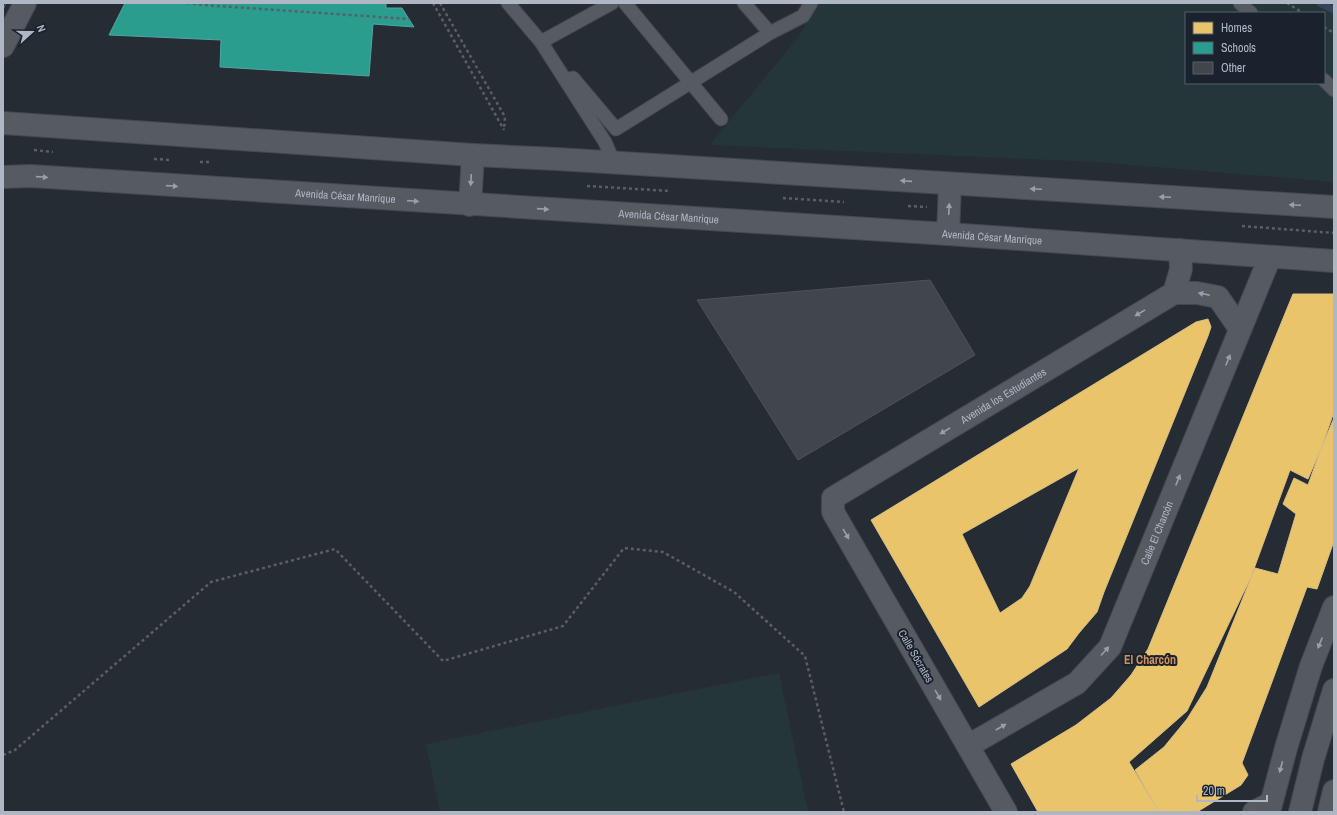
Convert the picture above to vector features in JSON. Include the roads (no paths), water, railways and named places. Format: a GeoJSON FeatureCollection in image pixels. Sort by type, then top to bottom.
{"type":"FeatureCollection","features":[{"type":"Feature","properties":{"kind":"main road"},"geometry":{"type":"LineString","coordinates":[[1265,809],[1286,748],[1311,666],[1334,607]]}},
{"type":"Feature","properties":{"kind":"main road"},"geometry":{"type":"LineString","coordinates":[[1300,812],[1313,759],[1334,690]]}},
{"type":"Feature","properties":{"kind":"main road"},"geometry":{"type":"LineString","coordinates":[[1329,812],[1334,791]]}},
{"type":"Feature","properties":{"kind":"street"},"geometry":{"type":"LineString","coordinates":[[3,46],[25,3]]}},
{"type":"Feature","properties":{"kind":"street"},"geometry":{"type":"LineString","coordinates":[[3,123],[472,155],[1334,207]]}},
{"type":"Feature","properties":{"kind":"street"},"geometry":{"type":"LineString","coordinates":[[470,205],[472,155]]}},
{"type":"Feature","properties":{"kind":"street","name":"Avenida César Manrique"},"geometry":{"type":"LineString","coordinates":[[3,177],[31,176],[470,205],[948,234],[1334,261]]}},
{"type":"Feature","properties":{"kind":"street"},"geometry":{"type":"LineString","coordinates":[[948,234],[950,184]]}},
{"type":"Feature","properties":{"kind":"street"},"geometry":{"type":"LineString","coordinates":[[1180,250],[1181,268],[1174,293],[1197,293],[1218,297],[1240,329]]}},
{"type":"Feature","properties":{"kind":"street","name":"Calle El Charcón"},"geometry":{"type":"LineString","coordinates":[[968,746],[1077,683],[1110,646],[1270,257]]}},
{"type":"Feature","properties":{"kind":"street","name":"Avenida los Estudiantes"},"geometry":{"type":"LineString","coordinates":[[833,498],[1174,293]]}},
{"type":"Feature","properties":{"kind":"street","name":"Calle Sócrates"},"geometry":{"type":"LineString","coordinates":[[833,498],[833,512],[1006,812]]}},
{"type":"Feature","properties":{"kind":"lane"},"geometry":{"type":"LineString","coordinates":[[508,3],[541,42],[605,142],[614,163]]}},
{"type":"Feature","properties":{"kind":"lane"},"geometry":{"type":"LineString","coordinates":[[541,42],[612,3]]}},
{"type":"Feature","properties":{"kind":"lane"},"geometry":{"type":"LineString","coordinates":[[625,3],[721,119]]}},
{"type":"Feature","properties":{"kind":"lane"},"geometry":{"type":"LineString","coordinates":[[744,3],[770,32]]}},
{"type":"Feature","properties":{"kind":"lane"},"geometry":{"type":"LineString","coordinates":[[566,80],[573,78],[616,129],[692,83],[770,32],[803,16],[811,3]]}},
{"type":"Feature","properties":{"kind":"lane"},"geometry":{"type":"LineString","coordinates":[[1240,3],[1250,12]]}},
{"type":"Feature","properties":{"kind":"lane"},"geometry":{"type":"LineString","coordinates":[[1325,81],[1334,90]]}},
{"type":"Feature","properties":{"kind":"waterway"},"geometry":{"type":"LineString","coordinates":[[1320,3],[1334,10]]}},
{"type":"Feature","properties":{"kind":"tram line"},"geometry":{"type":"LineString","coordinates":[[3,10],[6,3]]}},
{"type":"Feature","properties":{"kind":"district","name":"El Charcón"},"geometry":{"type":"Point","coordinates":[1150,660]}}]}
